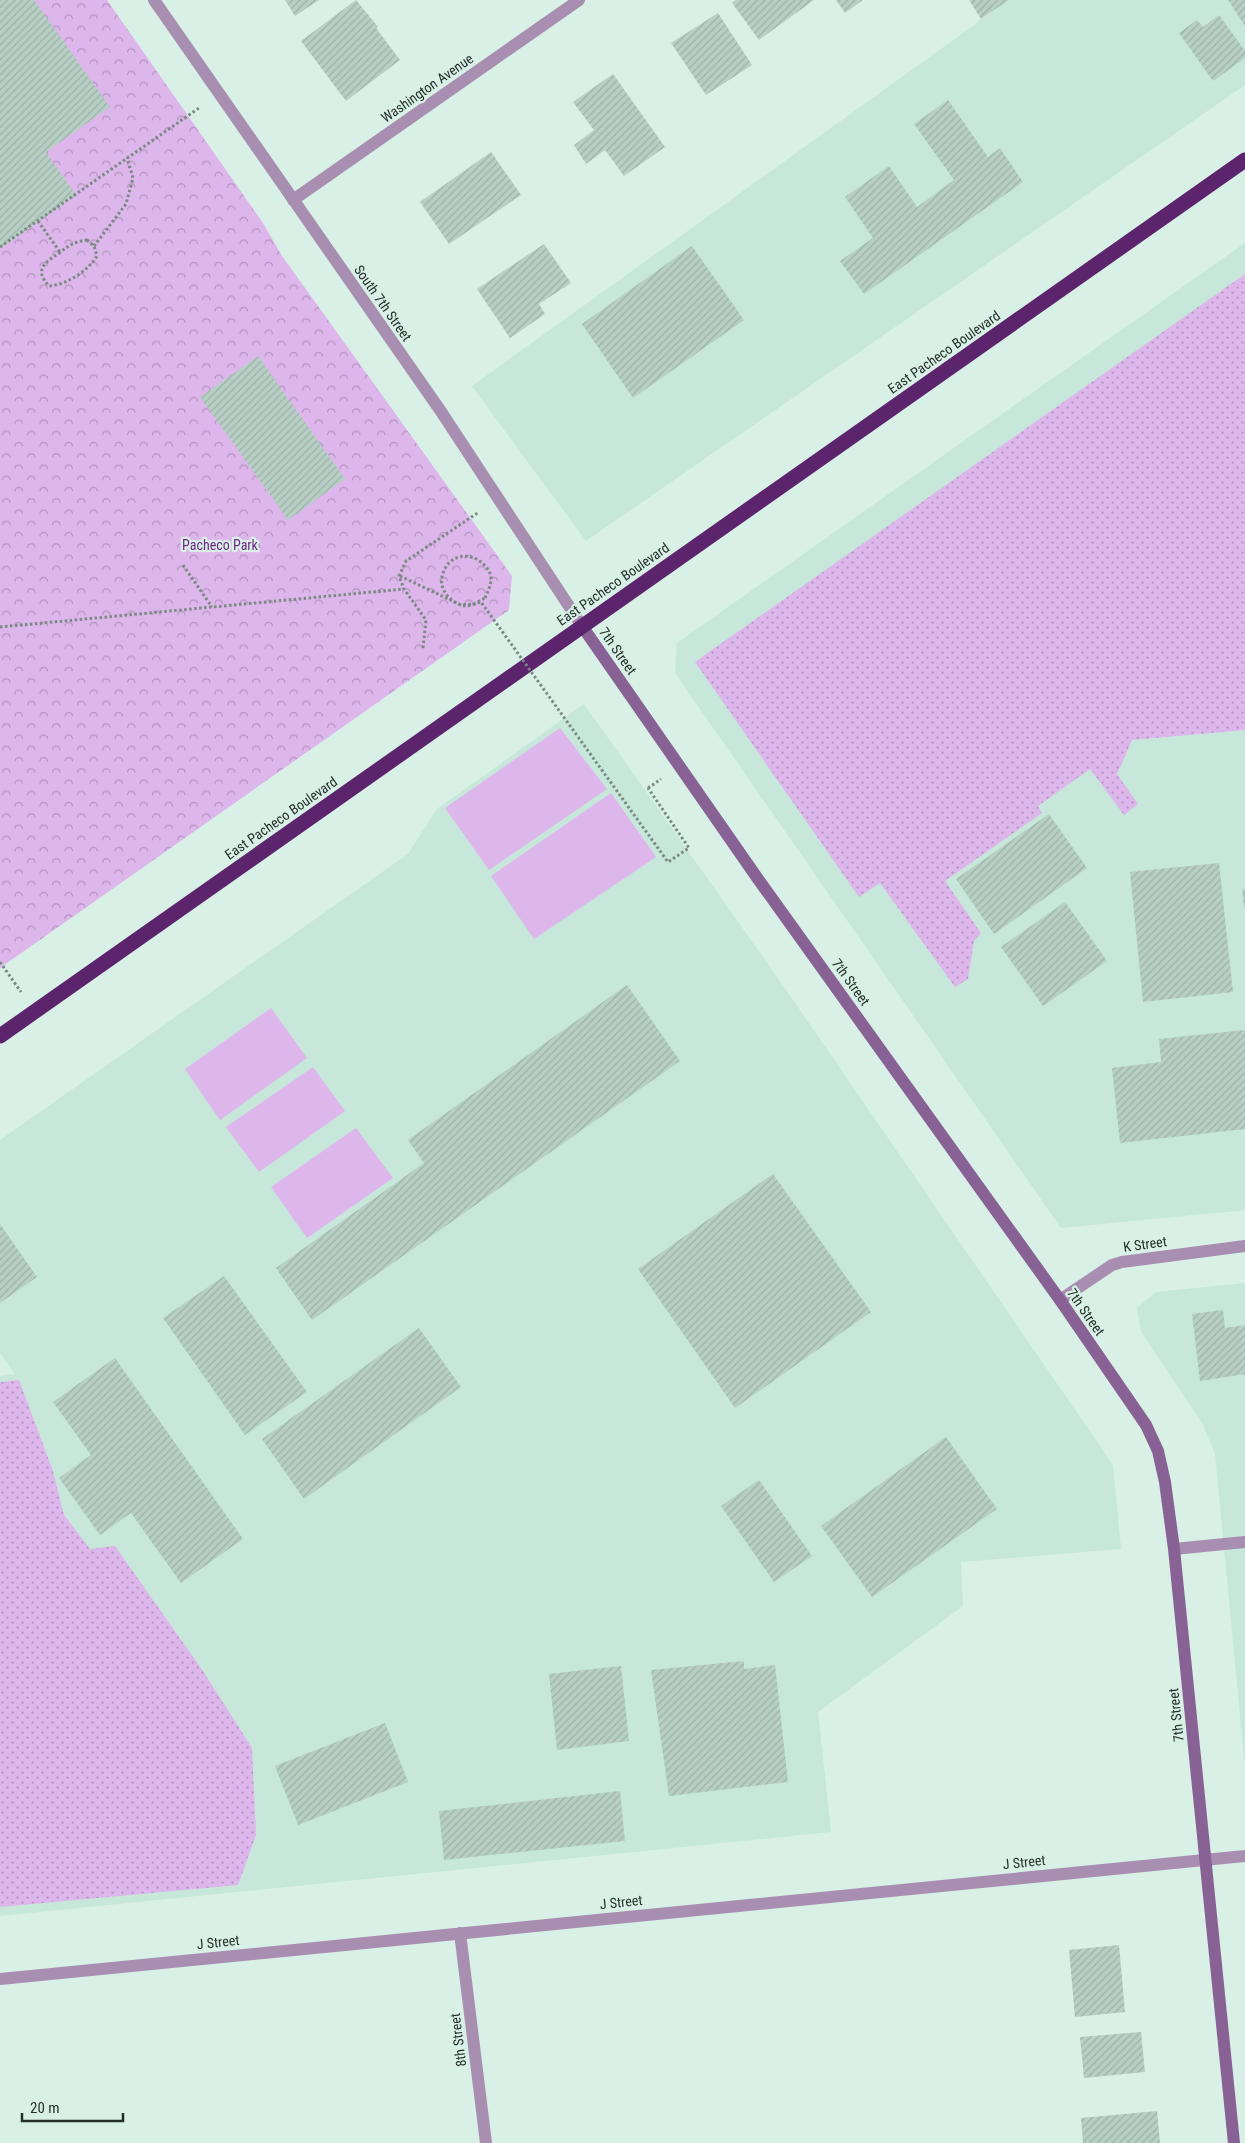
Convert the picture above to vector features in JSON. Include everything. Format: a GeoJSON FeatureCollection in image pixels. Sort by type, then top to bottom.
{"type":"FeatureCollection","features":[{"type":"Feature","properties":{"kind":"highway","name":"East Pacheco Boulevard"},"geometry":{"type":"LineString","coordinates":[[0,1036],[1245,160]]}},
{"type":"Feature","properties":{"kind":"street","name":"South 7th Street"},"geometry":{"type":"LineString","coordinates":[[154,0],[440,410],[582,626]]}},
{"type":"Feature","properties":{"kind":"street","name":"Washington Avenue"},"geometry":{"type":"LineString","coordinates":[[293,200],[579,0]]}},
{"type":"Feature","properties":{"kind":"street","name":"7th Street"},"geometry":{"type":"LineString","coordinates":[[582,626],[758,879],[1060,1300],[1146,1425],[1158,1451],[1165,1482],[1174,1549],[1234,2143]]}},
{"type":"Feature","properties":{"kind":"street","name":"K Street"},"geometry":{"type":"LineString","coordinates":[[1060,1300],[1112,1265],[1122,1262],[1245,1246]]}},
{"type":"Feature","properties":{"kind":"street"},"geometry":{"type":"LineString","coordinates":[[1174,1549],[1245,1542]]}},
{"type":"Feature","properties":{"kind":"street","name":"J Street"},"geometry":{"type":"LineString","coordinates":[[0,1980],[1245,1856]]}},
{"type":"Feature","properties":{"kind":"street","name":"8th Street"},"geometry":{"type":"LineString","coordinates":[[460,1933],[486,2143]]}},
{"type":"Feature","properties":{"kind":"path"},"geometry":{"type":"LineString","coordinates":[[0,247],[218,94]]}},
{"type":"Feature","properties":{"kind":"path"},"geometry":{"type":"LineString","coordinates":[[94,246],[126,204],[133,178],[127,158]]}},
{"type":"Feature","properties":{"kind":"path"},"geometry":{"type":"LineString","coordinates":[[38,221],[60,252]]}},
{"type":"Feature","properties":{"kind":"path"},"geometry":{"type":"LineString","coordinates":[[87,240],[94,246],[97,256],[92,264],[60,286],[49,286],[43,280],[41,272],[44,262],[75,241],[87,240]]}},
{"type":"Feature","properties":{"kind":"path"},"geometry":{"type":"LineString","coordinates":[[423,648],[426,620],[404,589],[399,576],[406,562],[498,499]]}},
{"type":"Feature","properties":{"kind":"path"},"geometry":{"type":"LineString","coordinates":[[399,576],[450,599],[456,602],[461,606],[468,605],[474,604],[485,598],[492,583],[490,572],[485,565],[479,559],[467,556],[458,557],[448,564],[442,578],[446,595],[451,599],[456,604],[462,605],[468,606],[481,602],[668,862],[689,848],[648,788]]}},
{"type":"Feature","properties":{"kind":"path"},"geometry":{"type":"LineString","coordinates":[[183,565],[212,607]]}},
{"type":"Feature","properties":{"kind":"path"},"geometry":{"type":"LineString","coordinates":[[0,627],[404,589]]}},
{"type":"Feature","properties":{"kind":"path"},"geometry":{"type":"LineString","coordinates":[[0,962],[35,1012]]}},
{"type":"Feature","properties":{"kind":"shaded area"},"geometry":{"type":"Polygon","coordinates":[[[1009,0],[1245,0],[1245,85],[586,541],[472,386],[1009,0]]]}},
{"type":"Feature","properties":{"kind":"shaded area"},"geometry":{"type":"Polygon","coordinates":[[[1245,243],[1245,1210],[1061,1228],[675,673],[677,643],[1245,243]]]}},
{"type":"Feature","properties":{"kind":"shaded area"},"geometry":{"type":"Polygon","coordinates":[[[584,704],[782,984],[1113,1465],[1121,1549],[961,1562],[963,1606],[818,1712],[831,1832],[0,1916],[0,1376],[15,1374],[0,1353],[0,1140],[408,854],[437,809],[584,704]]]}},
{"type":"Feature","properties":{"kind":"shaded area"},"geometry":{"type":"Polygon","coordinates":[[[1245,1283],[1245,1767],[1215,1453],[1203,1425],[1141,1331],[1137,1308],[1156,1292],[1245,1283]]]}},
{"type":"Feature","properties":{"kind":"green space","name":"Pacheco Park"},"geometry":{"type":"Polygon","coordinates":[[[0,0],[107,0],[263,223],[282,256],[512,576],[509,610],[0,968],[0,0]]]}},
{"type":"Feature","properties":{"kind":"green space"},"geometry":{"type":"Polygon","coordinates":[[[1245,274],[1245,730],[1132,740],[1117,774],[1138,804],[1124,815],[1090,769],[1038,806],[1042,813],[945,881],[981,933],[974,941],[968,979],[955,987],[880,883],[859,897],[695,662],[1245,274]]]}},
{"type":"Feature","properties":{"kind":"green space"},"geometry":{"type":"Polygon","coordinates":[[[560,728],[607,789],[489,870],[445,808],[560,728]]]}},
{"type":"Feature","properties":{"kind":"green space"},"geometry":{"type":"Polygon","coordinates":[[[611,793],[656,857],[534,939],[491,876],[611,793]]]}},
{"type":"Feature","properties":{"kind":"green space"},"geometry":{"type":"Polygon","coordinates":[[[271,1008],[307,1058],[220,1120],[185,1069],[271,1008]]]}},
{"type":"Feature","properties":{"kind":"green space"},"geometry":{"type":"Polygon","coordinates":[[[313,1067],[345,1111],[259,1172],[226,1127],[313,1067]]]}},
{"type":"Feature","properties":{"kind":"green space"},"geometry":{"type":"Polygon","coordinates":[[[356,1128],[393,1178],[307,1238],[271,1187],[356,1128]]]}},
{"type":"Feature","properties":{"kind":"green space"},"geometry":{"type":"Polygon","coordinates":[[[19,1380],[53,1471],[64,1515],[90,1549],[115,1546],[203,1671],[252,1748],[256,1835],[238,1885],[0,1907],[0,1382],[19,1380]]]}},
{"type":"Feature","properties":{"kind":"building"},"geometry":{"type":"Polygon","coordinates":[[[0,0],[34,0],[110,107],[46,152],[76,195],[0,249],[0,0]]]}},
{"type":"Feature","properties":{"kind":"building"},"geometry":{"type":"Polygon","coordinates":[[[285,0],[319,0],[295,16],[285,0]]]}},
{"type":"Feature","properties":{"kind":"building"},"geometry":{"type":"Polygon","coordinates":[[[356,0],[378,27],[376,28],[400,60],[346,101],[301,41],[356,0]]]}},
{"type":"Feature","properties":{"kind":"building"},"geometry":{"type":"Polygon","coordinates":[[[736,0],[814,0],[759,40],[732,3],[736,0]]]}},
{"type":"Feature","properties":{"kind":"building"},"geometry":{"type":"Polygon","coordinates":[[[836,0],[863,0],[845,13],[836,0]]]}},
{"type":"Feature","properties":{"kind":"building"},"geometry":{"type":"Polygon","coordinates":[[[969,0],[1009,0],[981,19],[969,0]]]}},
{"type":"Feature","properties":{"kind":"building"},"geometry":{"type":"Polygon","coordinates":[[[1228,0],[1245,0],[1245,26],[1228,0]]]}},
{"type":"Feature","properties":{"kind":"building"},"geometry":{"type":"Polygon","coordinates":[[[718,13],[752,65],[706,95],[671,43],[718,13]]]}},
{"type":"Feature","properties":{"kind":"building"},"geometry":{"type":"Polygon","coordinates":[[[1219,15],[1245,51],[1245,58],[1213,81],[1179,33],[1197,20],[1203,27],[1219,15]]]}},
{"type":"Feature","properties":{"kind":"building"},"geometry":{"type":"Polygon","coordinates":[[[613,74],[665,147],[624,176],[605,150],[586,164],[574,145],[594,130],[573,102],[613,74]]]}},
{"type":"Feature","properties":{"kind":"building"},"geometry":{"type":"Polygon","coordinates":[[[948,100],[988,157],[1000,148],[1023,182],[864,294],[840,261],[873,238],[845,197],[889,166],[917,207],[954,180],[914,124],[948,100]]]}},
{"type":"Feature","properties":{"kind":"building"},"geometry":{"type":"Polygon","coordinates":[[[491,152],[521,195],[449,244],[420,202],[491,152]]]}},
{"type":"Feature","properties":{"kind":"building"},"geometry":{"type":"Polygon","coordinates":[[[544,244],[571,283],[539,304],[545,314],[510,338],[477,289],[544,244]]]}},
{"type":"Feature","properties":{"kind":"building"},"geometry":{"type":"Polygon","coordinates":[[[692,246],[744,320],[633,398],[582,324],[692,246]]]}},
{"type":"Feature","properties":{"kind":"building"},"geometry":{"type":"Polygon","coordinates":[[[258,356],[345,479],[288,520],[200,397],[258,356]]]}},
{"type":"Feature","properties":{"kind":"building"},"geometry":{"type":"Polygon","coordinates":[[[1049,814],[1087,868],[994,934],[956,879],[1049,814]]]}},
{"type":"Feature","properties":{"kind":"building"},"geometry":{"type":"Polygon","coordinates":[[[1219,863],[1233,992],[1143,1002],[1130,872],[1219,863]]]}},
{"type":"Feature","properties":{"kind":"building"},"geometry":{"type":"Polygon","coordinates":[[[1245,889],[1245,907],[1244,907],[1242,890],[1245,889]]]}},
{"type":"Feature","properties":{"kind":"building"},"geometry":{"type":"Polygon","coordinates":[[[1065,902],[1107,961],[1043,1006],[1001,947],[1065,902]]]}},
{"type":"Feature","properties":{"kind":"building"},"geometry":{"type":"Polygon","coordinates":[[[627,985],[680,1061],[312,1320],[276,1268],[424,1163],[408,1140],[627,985]]]}},
{"type":"Feature","properties":{"kind":"building"},"geometry":{"type":"Polygon","coordinates":[[[1245,1030],[1245,1129],[1120,1143],[1112,1068],[1161,1062],[1159,1039],[1245,1030]]]}},
{"type":"Feature","properties":{"kind":"building"},"geometry":{"type":"Polygon","coordinates":[[[773,1174],[871,1312],[735,1408],[638,1269],[773,1174]]]}},
{"type":"Feature","properties":{"kind":"building"},"geometry":{"type":"Polygon","coordinates":[[[0,1224],[37,1277],[0,1303],[0,1224]]]}},
{"type":"Feature","properties":{"kind":"building"},"geometry":{"type":"Polygon","coordinates":[[[224,1276],[307,1392],[245,1435],[163,1318],[224,1276]]]}},
{"type":"Feature","properties":{"kind":"building"},"geometry":{"type":"Polygon","coordinates":[[[1223,1310],[1225,1328],[1245,1325],[1245,1374],[1200,1381],[1192,1314],[1223,1310]]]}},
{"type":"Feature","properties":{"kind":"building"},"geometry":{"type":"Polygon","coordinates":[[[419,1328],[461,1387],[304,1499],[262,1439],[419,1328]]]}},
{"type":"Feature","properties":{"kind":"building"},"geometry":{"type":"Polygon","coordinates":[[[115,1358],[243,1539],[181,1583],[131,1513],[100,1535],[59,1478],[91,1455],[53,1402],[115,1358]]]}},
{"type":"Feature","properties":{"kind":"building"},"geometry":{"type":"Polygon","coordinates":[[[946,1437],[997,1509],[872,1597],[821,1526],[946,1437]]]}},
{"type":"Feature","properties":{"kind":"building"},"geometry":{"type":"Polygon","coordinates":[[[759,1480],[812,1556],[774,1582],[721,1506],[759,1480]]]}},
{"type":"Feature","properties":{"kind":"building"},"geometry":{"type":"Polygon","coordinates":[[[744,1661],[744,1669],[775,1665],[788,1782],[669,1796],[651,1670],[744,1661]]]}},
{"type":"Feature","properties":{"kind":"building"},"geometry":{"type":"Polygon","coordinates":[[[621,1666],[629,1741],[557,1750],[549,1674],[621,1666]]]}},
{"type":"Feature","properties":{"kind":"building"},"geometry":{"type":"Polygon","coordinates":[[[385,1723],[408,1782],[298,1825],[275,1766],[385,1723]]]}},
{"type":"Feature","properties":{"kind":"building"},"geometry":{"type":"Polygon","coordinates":[[[620,1791],[625,1841],[444,1860],[439,1811],[620,1791]]]}},
{"type":"Feature","properties":{"kind":"building"},"geometry":{"type":"Polygon","coordinates":[[[1119,1945],[1125,2012],[1075,2017],[1069,1950],[1119,1945]]]}},
{"type":"Feature","properties":{"kind":"building"},"geometry":{"type":"Polygon","coordinates":[[[1141,2032],[1145,2072],[1084,2078],[1080,2037],[1141,2032]]]}},
{"type":"Feature","properties":{"kind":"building"},"geometry":{"type":"Polygon","coordinates":[[[1157,2111],[1160,2143],[1083,2143],[1081,2118],[1157,2111]]]}}]}
